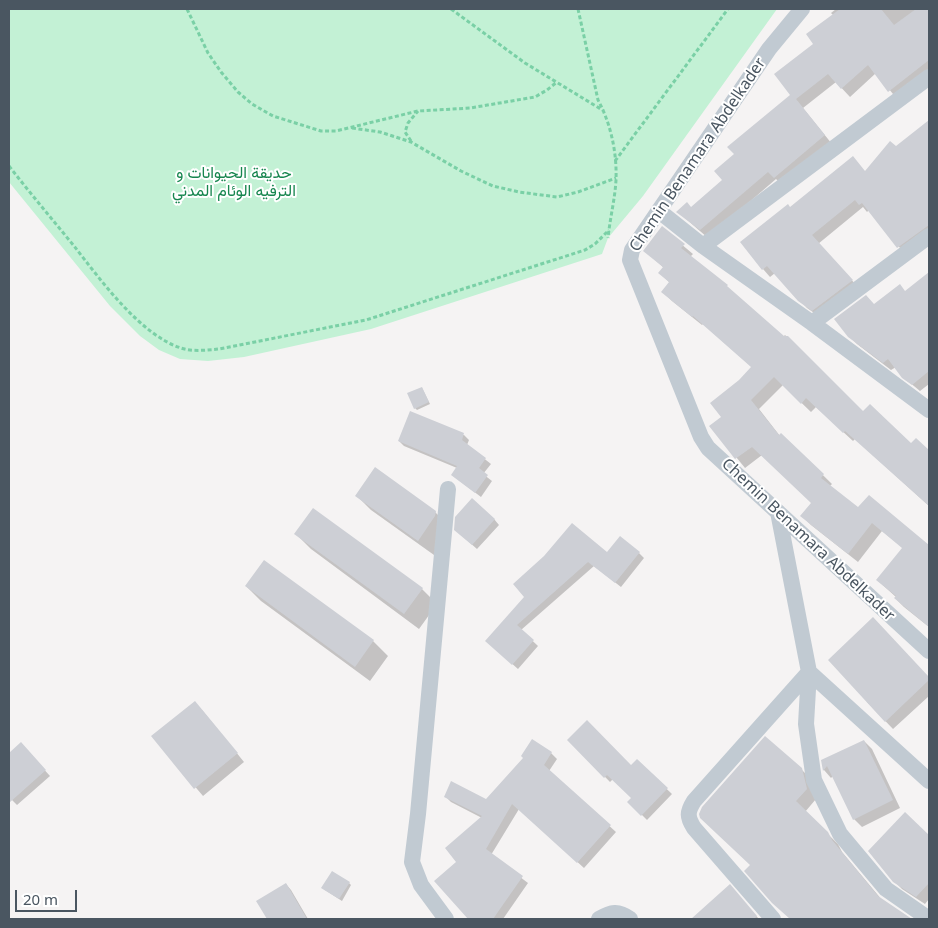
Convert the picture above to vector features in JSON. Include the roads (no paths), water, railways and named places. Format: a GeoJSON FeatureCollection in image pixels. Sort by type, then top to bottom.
{"type":"FeatureCollection","features":[{"type":"Feature","properties":{"kind":"street","name":"Chemin Benamara Abdelkader"},"geometry":{"type":"LineString","coordinates":[[802,9],[769,49],[632,250],[630,260],[701,437],[708,448],[929,651]]}},
{"type":"Feature","properties":{"kind":"street"},"geometry":{"type":"LineString","coordinates":[[704,246],[929,77]]}},
{"type":"Feature","properties":{"kind":"street"},"geometry":{"type":"LineString","coordinates":[[658,211],[929,410]]}},
{"type":"Feature","properties":{"kind":"street"},"geometry":{"type":"LineString","coordinates":[[812,323],[929,236]]}},
{"type":"Feature","properties":{"kind":"street"},"geometry":{"type":"LineString","coordinates":[[446,919],[421,885],[412,862],[448,490]]}},
{"type":"Feature","properties":{"kind":"street"},"geometry":{"type":"LineString","coordinates":[[778,512],[809,672],[806,724],[814,780],[840,834],[886,889],[929,918]]}},
{"type":"Feature","properties":{"kind":"street"},"geometry":{"type":"LineString","coordinates":[[809,672],[929,781]]}},
{"type":"Feature","properties":{"kind":"street"},"geometry":{"type":"LineString","coordinates":[[773,919],[694,828],[689,820],[688,810],[809,672]]}},
{"type":"Feature","properties":{"kind":"street"},"geometry":{"type":"LineString","coordinates":[[599,919],[610,913],[623,914],[630,919]]}},
{"type":"Feature","properties":{"kind":"park label","name":"حديقة الحيوانات و الترفيه الوئام المدني"},"geometry":{"type":"Point","coordinates":[234,182]}}]}
